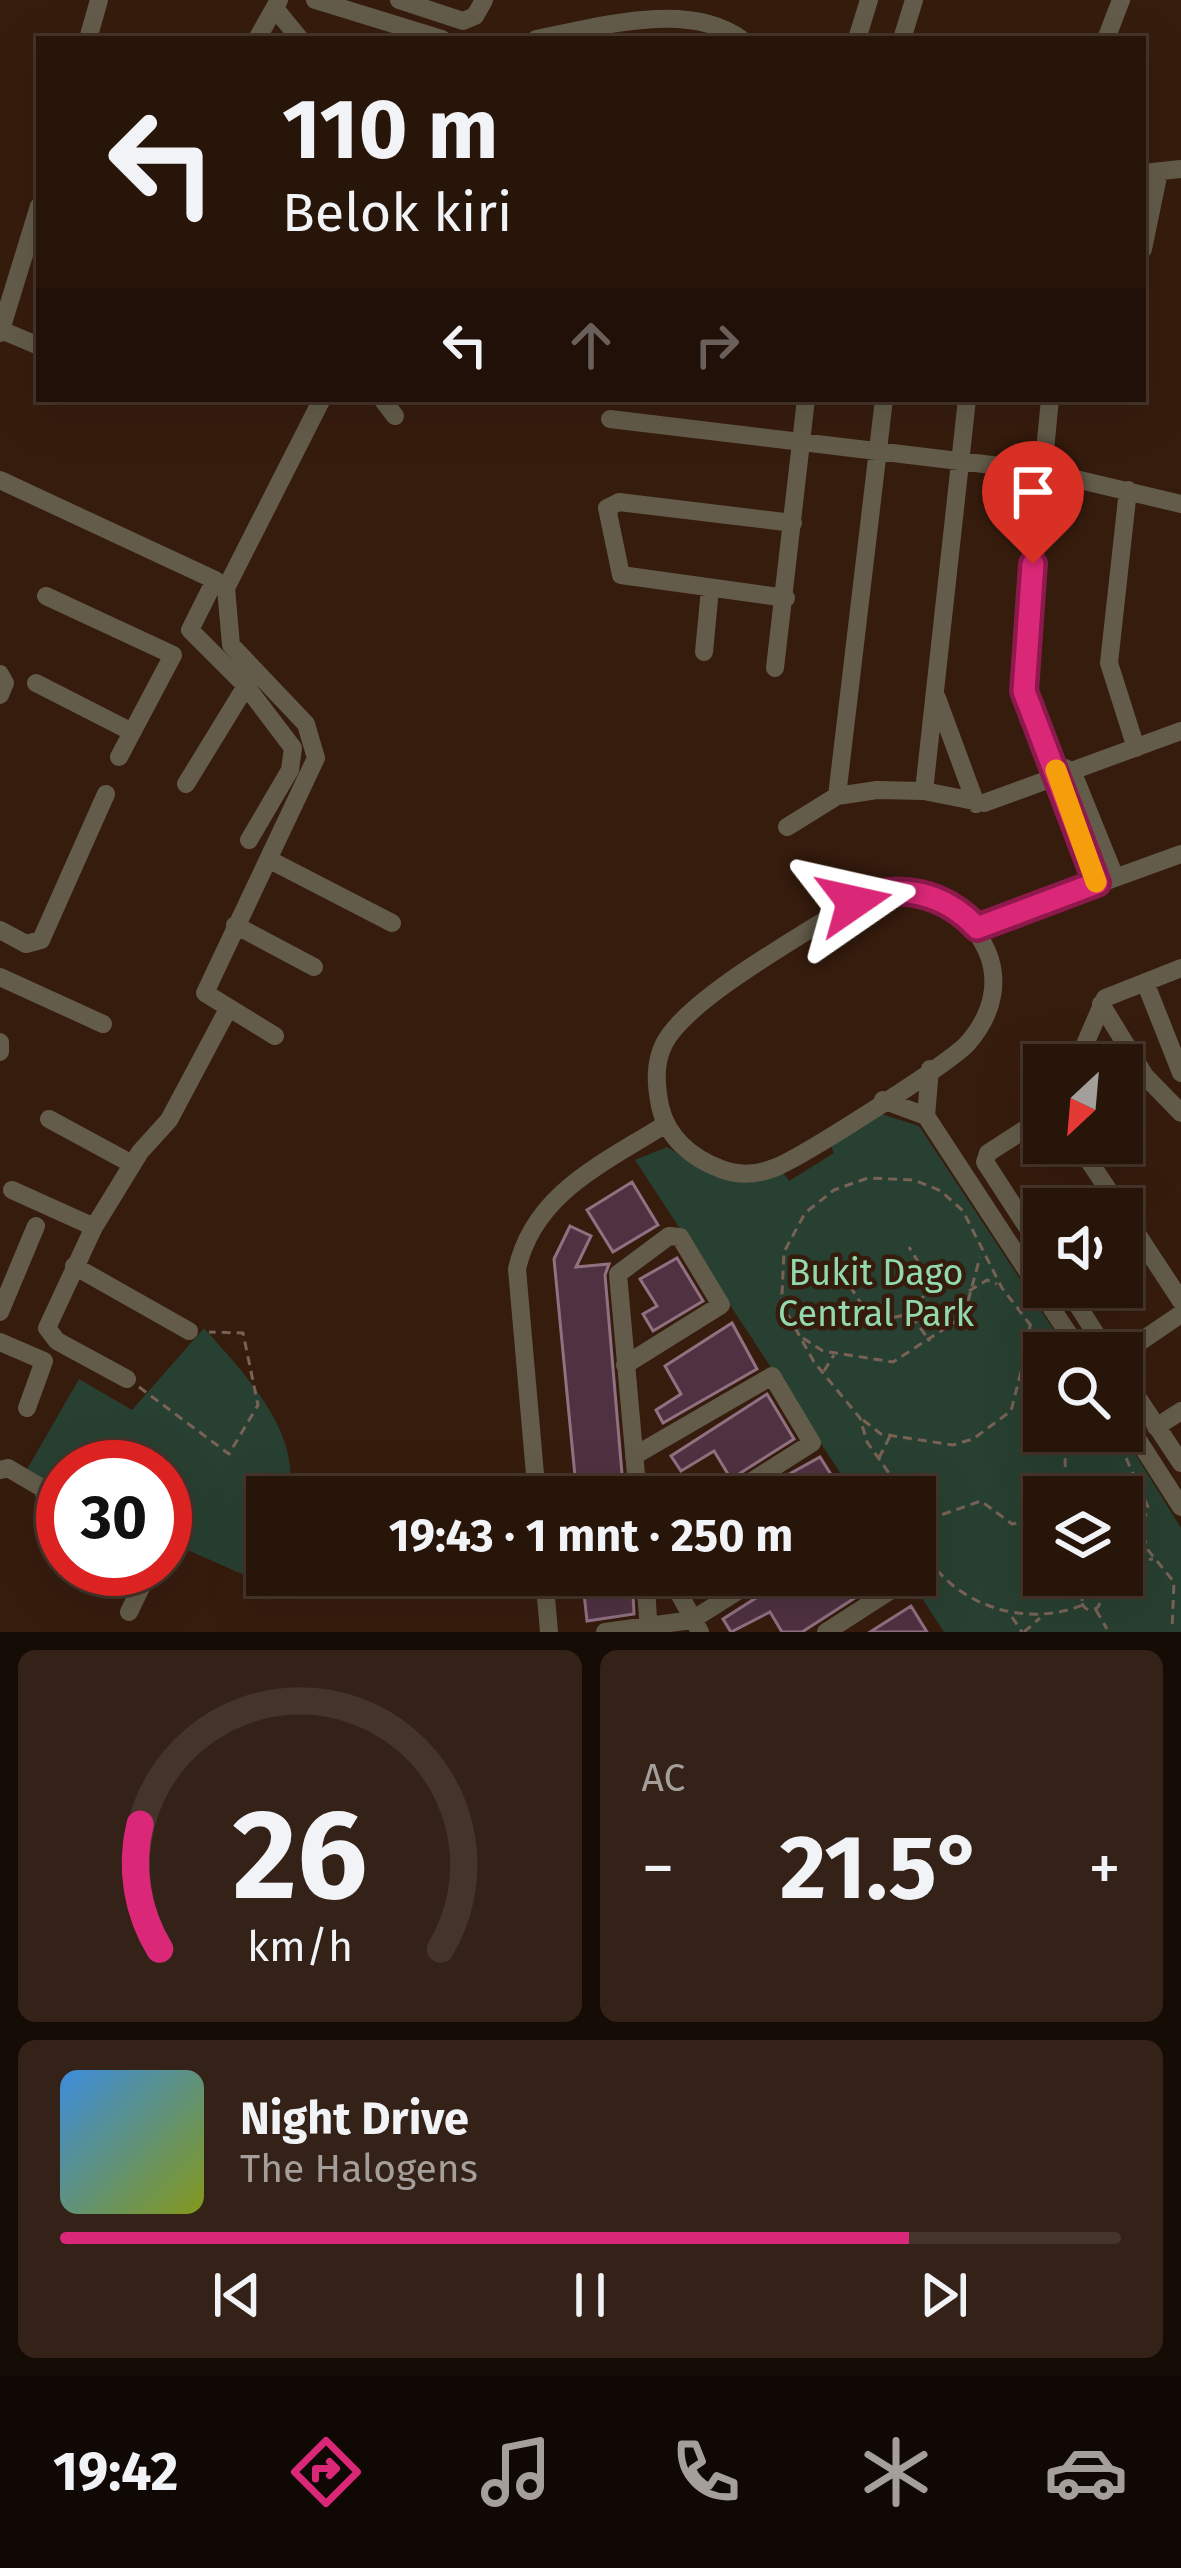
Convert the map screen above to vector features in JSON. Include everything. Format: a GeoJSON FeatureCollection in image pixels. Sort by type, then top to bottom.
{"type":"FeatureCollection","features":[{"type":"Feature","properties":{"kind":"street"},"geometry":{"type":"LineString","coordinates":[[89,36],[99,0]]}},
{"type":"Feature","properties":{"kind":"street"},"geometry":{"type":"LineString","coordinates":[[315,0],[379,9],[436,36]]}},
{"type":"Feature","properties":{"kind":"street"},"geometry":{"type":"LineString","coordinates":[[399,0],[463,21],[475,16],[484,0]]}},
{"type":"Feature","properties":{"kind":"street"},"geometry":{"type":"LineString","coordinates":[[858,36],[869,0]]}},
{"type":"Feature","properties":{"kind":"street"},"geometry":{"type":"LineString","coordinates":[[903,36],[914,0]]}},
{"type":"Feature","properties":{"kind":"street"},"geometry":{"type":"LineString","coordinates":[[1107,36],[1120,0]]}},
{"type":"Feature","properties":{"kind":"street"},"geometry":{"type":"LineString","coordinates":[[259,36],[278,5],[297,36]]}},
{"type":"Feature","properties":{"kind":"street"},"geometry":{"type":"LineString","coordinates":[[555,36],[677,17],[710,20],[736,36]]}},
{"type":"Feature","properties":{"kind":"street"},"geometry":{"type":"LineString","coordinates":[[1146,220],[1151,172],[1181,169]]}},
{"type":"Feature","properties":{"kind":"street"},"geometry":{"type":"LineString","coordinates":[[36,217],[0,332],[36,345]]}},
{"type":"Feature","properties":{"kind":"street"},"geometry":{"type":"LineString","coordinates":[[0,258],[22,266]]}},
{"type":"Feature","properties":{"kind":"street"},"geometry":{"type":"LineString","coordinates":[[119,757],[320,402]]}},
{"type":"Feature","properties":{"kind":"street"},"geometry":{"type":"LineString","coordinates":[[384,402],[395,416]]}},
{"type":"Feature","properties":{"kind":"street"},"geometry":{"type":"LineString","coordinates":[[775,668],[806,402]]}},
{"type":"Feature","properties":{"kind":"street"},"geometry":{"type":"LineString","coordinates":[[838,796],[884,402]]}},
{"type":"Feature","properties":{"kind":"street"},"geometry":{"type":"LineString","coordinates":[[924,790],[967,402]]}},
{"type":"Feature","properties":{"kind":"street"},"geometry":{"type":"LineString","coordinates":[[1051,402],[1022,677],[1106,880]]}},
{"type":"Feature","properties":{"kind":"street"},"geometry":{"type":"LineString","coordinates":[[610,419],[1042,471],[1181,505]]}},
{"type":"Feature","properties":{"kind":"street"},"geometry":{"type":"LineString","coordinates":[[0,480],[220,584]]}},
{"type":"Feature","properties":{"kind":"street"},"geometry":{"type":"LineString","coordinates":[[1128,490],[1109,663],[1136,748]]}},
{"type":"Feature","properties":{"kind":"street"},"geometry":{"type":"LineString","coordinates":[[785,598],[621,575],[615,566],[608,504],[793,523]]}},
{"type":"Feature","properties":{"kind":"street"},"geometry":{"type":"LineString","coordinates":[[220,584],[231,645],[314,737],[311,778],[205,993],[227,1011],[275,1036]]}},
{"type":"Feature","properties":{"kind":"street"},"geometry":{"type":"LineString","coordinates":[[704,652],[710,589]]}},
{"type":"Feature","properties":{"kind":"street"},"geometry":{"type":"LineString","coordinates":[[46,596],[173,655]]}},
{"type":"Feature","properties":{"kind":"street"},"geometry":{"type":"LineString","coordinates":[[190,630],[283,730],[294,758],[249,840]]}},
{"type":"Feature","properties":{"kind":"street"},"geometry":{"type":"LineString","coordinates":[[0,674],[4,682],[0,695]]}},
{"type":"Feature","properties":{"kind":"street"},"geometry":{"type":"LineString","coordinates":[[36,683],[132,732]]}},
{"type":"Feature","properties":{"kind":"street"},"geometry":{"type":"LineString","coordinates":[[186,784],[246,686]]}},
{"type":"Feature","properties":{"kind":"street"},"geometry":{"type":"LineString","coordinates":[[935,693],[976,804]]}},
{"type":"Feature","properties":{"kind":"street"},"geometry":{"type":"LineString","coordinates":[[788,827],[838,796],[924,790],[976,804],[1181,731]]}},
{"type":"Feature","properties":{"kind":"street"},"geometry":{"type":"LineString","coordinates":[[0,931],[26,944],[40,940],[106,794]]}},
{"type":"Feature","properties":{"kind":"street"},"geometry":{"type":"LineString","coordinates":[[977,928],[1181,854]]}},
{"type":"Feature","properties":{"kind":"street"},"geometry":{"type":"LineString","coordinates":[[270,860],[392,923]]}},
{"type":"Feature","properties":{"kind":"street"},"geometry":{"type":"LineString","coordinates":[[911,891],[964,914],[977,928],[990,962],[986,1011],[964,1048],[930,1069],[781,1166],[759,1173],[717,1168],[683,1147],[664,1125],[658,1061],[676,1024],[854,902],[870,894],[911,891]]}},
{"type":"Feature","properties":{"kind":"street"},"geometry":{"type":"LineString","coordinates":[[235,925],[314,967]]}},
{"type":"Feature","properties":{"kind":"street"},"geometry":{"type":"LineString","coordinates":[[1085,1044],[1110,994],[1181,968]]}},
{"type":"Feature","properties":{"kind":"street"},"geometry":{"type":"LineString","coordinates":[[0,977],[103,1024]]}},
{"type":"Feature","properties":{"kind":"street"},"geometry":{"type":"LineString","coordinates":[[1145,982],[1180,1067]]}},
{"type":"Feature","properties":{"kind":"street"},"geometry":{"type":"LineString","coordinates":[[1101,1004],[1144,1076],[1181,1113]]}},
{"type":"Feature","properties":{"kind":"street"},"geometry":{"type":"LineString","coordinates":[[59,1027],[70,1007]]}},
{"type":"Feature","properties":{"kind":"street"},"geometry":{"type":"LineString","coordinates":[[127,1379],[50,1335],[49,1321],[94,1227],[132,1164],[169,1120],[227,1011]]}},
{"type":"Feature","properties":{"kind":"street"},"geometry":{"type":"LineString","coordinates":[[0,1042],[0,1052]]}},
{"type":"Feature","properties":{"kind":"street"},"geometry":{"type":"LineString","coordinates":[[926,1116],[930,1069]]}},
{"type":"Feature","properties":{"kind":"street"},"geometry":{"type":"LineString","coordinates":[[883,1100],[926,1116],[1068,1332]]}},
{"type":"Feature","properties":{"kind":"street"},"geometry":{"type":"LineString","coordinates":[[50,1119],[132,1164]]}},
{"type":"Feature","properties":{"kind":"street"},"geometry":{"type":"LineString","coordinates":[[535,1476],[518,1269],[524,1240],[553,1199],[664,1125]]}},
{"type":"Feature","properties":{"kind":"street"},"geometry":{"type":"LineString","coordinates":[[1023,1130],[988,1153],[985,1162],[1023,1221]]}},
{"type":"Feature","properties":{"kind":"street"},"geometry":{"type":"LineString","coordinates":[[12,1190],[94,1227]]}},
{"type":"Feature","properties":{"kind":"street"},"geometry":{"type":"LineString","coordinates":[[0,1312],[36,1226]]}},
{"type":"Feature","properties":{"kind":"street"},"geometry":{"type":"LineString","coordinates":[[625,1365],[721,1305],[680,1237],[669,1236],[618,1274],[625,1365],[636,1476]]}},
{"type":"Feature","properties":{"kind":"street"},"geometry":{"type":"LineString","coordinates":[[1143,1243],[1181,1301]]}},
{"type":"Feature","properties":{"kind":"street"},"geometry":{"type":"LineString","coordinates":[[74,1266],[189,1331]]}},
{"type":"Feature","properties":{"kind":"street"},"geometry":{"type":"LineString","coordinates":[[1143,1340],[1181,1315]]}},
{"type":"Feature","properties":{"kind":"street"},"geometry":{"type":"LineString","coordinates":[[0,1342],[44,1361],[26,1408]]}},
{"type":"Feature","properties":{"kind":"street"},"geometry":{"type":"LineString","coordinates":[[634,1456],[772,1376],[812,1443],[761,1476]]}},
{"type":"Feature","properties":{"kind":"street"},"geometry":{"type":"LineString","coordinates":[[1143,1407],[1181,1463]]}},
{"type":"Feature","properties":{"kind":"street"},"geometry":{"type":"LineString","coordinates":[[1156,1427],[1181,1411]]}},
{"type":"Feature","properties":{"kind":"street"},"geometry":{"type":"LineString","coordinates":[[1143,1448],[1181,1508]]}},
{"type":"Feature","properties":{"kind":"street"},"geometry":{"type":"LineString","coordinates":[[0,1470],[8,1468],[36,1484]]}},
{"type":"Feature","properties":{"kind":"street"},"geometry":{"type":"LineString","coordinates":[[129,1612],[137,1596]]}},
{"type":"Feature","properties":{"kind":"street"},"geometry":{"type":"LineString","coordinates":[[546,1596],[549,1632]]}},
{"type":"Feature","properties":{"kind":"street"},"geometry":{"type":"LineString","coordinates":[[647,1596],[649,1629]]}},
{"type":"Feature","properties":{"kind":"street"},"geometry":{"type":"LineString","coordinates":[[680,1596],[696,1626]]}},
{"type":"Feature","properties":{"kind":"street"},"geometry":{"type":"LineString","coordinates":[[604,1632],[696,1626],[735,1596]]}},
{"type":"Feature","properties":{"kind":"street"},"geometry":{"type":"LineString","coordinates":[[826,1632],[882,1596]]}},
{"type":"Feature","properties":{"kind":"path"},"geometry":{"type":"LineString","coordinates":[[891,1476],[860,1418],[797,1333],[782,1294],[784,1252],[805,1214],[851,1183],[896,1177],[941,1191],[971,1223],[1002,1288],[1036,1332]]}},
{"type":"Feature","properties":{"kind":"path"},"geometry":{"type":"LineString","coordinates":[[850,1286],[867,1313],[885,1318],[910,1314],[923,1297],[928,1277],[909,1247]]}},
{"type":"Feature","properties":{"kind":"path"},"geometry":{"type":"LineString","coordinates":[[797,1333],[836,1354],[893,1363],[964,1316],[967,1292],[982,1253]]}},
{"type":"Feature","properties":{"kind":"path"},"geometry":{"type":"LineString","coordinates":[[967,1292],[987,1280],[1002,1288]]}},
{"type":"Feature","properties":{"kind":"path"},"geometry":{"type":"LineString","coordinates":[[910,1314],[930,1341]]}},
{"type":"Feature","properties":{"kind":"path"},"geometry":{"type":"LineString","coordinates":[[1029,1332],[1030,1324]]}},
{"type":"Feature","properties":{"kind":"path"},"geometry":{"type":"LineString","coordinates":[[127,1379],[229,1454],[258,1405],[243,1333],[189,1331]]}},
{"type":"Feature","properties":{"kind":"path"},"geometry":{"type":"LineString","coordinates":[[824,1374],[836,1354]]}},
{"type":"Feature","properties":{"kind":"path"},"geometry":{"type":"LineString","coordinates":[[860,1418],[892,1435],[953,1445],[973,1439],[1011,1411],[1023,1367]]}},
{"type":"Feature","properties":{"kind":"path"},"geometry":{"type":"LineString","coordinates":[[879,1460],[880,1448],[892,1435]]}},
{"type":"Feature","properties":{"kind":"path"},"geometry":{"type":"LineString","coordinates":[[1143,1493],[1143,1532],[1155,1560],[1174,1582],[1172,1630]]}},
{"type":"Feature","properties":{"kind":"path"},"geometry":{"type":"LineString","coordinates":[[936,1516],[981,1501],[1012,1524],[1023,1522]]}},
{"type":"Feature","properties":{"kind":"path"},"geometry":{"type":"LineString","coordinates":[[1143,1561],[1155,1560]]}},
{"type":"Feature","properties":{"kind":"path"},"geometry":{"type":"LineString","coordinates":[[936,1569],[954,1592],[1011,1616],[1043,1617],[1083,1606],[1095,1609],[1108,1629]]}},
{"type":"Feature","properties":{"kind":"path"},"geometry":{"type":"LineString","coordinates":[[1083,1606],[1085,1596]]}},
{"type":"Feature","properties":{"kind":"path"},"geometry":{"type":"LineString","coordinates":[[1095,1609],[1098,1596]]}},
{"type":"Feature","properties":{"kind":"path"},"geometry":{"type":"LineString","coordinates":[[1011,1616],[1023,1632],[1043,1617]]}},
{"type":"Feature","properties":{"kind":"green space","name":"Bukit Dago Central Park"},"geometry":{"type":"Polygon","coordinates":[[[878,1113],[919,1126],[1023,1283],[1023,1308],[1039,1308],[1055,1332],[1023,1332],[1023,1452],[1134,1452],[1181,1528],[1181,1632],[944,1632],[921,1596],[936,1596],[936,1476],[842,1476],[635,1160],[667,1147],[697,1165],[782,1171],[789,1181],[834,1153],[830,1144],[878,1113]]]}},
{"type":"Feature","properties":{"kind":"green space"},"geometry":{"type":"Polygon","coordinates":[[[204,1328],[266,1405],[287,1450],[291,1473],[246,1476],[246,1576],[192,1552],[192,1440],[44,1440],[79,1379],[132,1410],[204,1328]]]}},
{"type":"Feature","properties":{"kind":"green space"},"geometry":{"type":"Polygon","coordinates":[[[36,1454],[36,1484],[22,1478],[36,1454]]]}},
{"type":"Feature","properties":{"kind":"building"},"geometry":{"type":"Polygon","coordinates":[[[632,1182],[658,1225],[613,1252],[587,1210],[632,1182]]]}},
{"type":"Feature","properties":{"kind":"building"},"geometry":{"type":"Polygon","coordinates":[[[570,1226],[591,1236],[576,1267],[609,1264],[605,1275],[622,1476],[575,1476],[554,1259],[570,1226]]]}},
{"type":"Feature","properties":{"kind":"building"},"geometry":{"type":"Polygon","coordinates":[[[677,1258],[703,1301],[653,1331],[643,1314],[657,1306],[640,1279],[677,1258]]]}},
{"type":"Feature","properties":{"kind":"building"},"geometry":{"type":"Polygon","coordinates":[[[732,1323],[757,1369],[663,1423],[656,1410],[681,1394],[665,1366],[732,1323]]]}},
{"type":"Feature","properties":{"kind":"building"},"geometry":{"type":"Polygon","coordinates":[[[767,1394],[794,1439],[736,1476],[729,1476],[714,1451],[681,1471],[671,1456],[767,1394]]]}},
{"type":"Feature","properties":{"kind":"building"},"geometry":{"type":"Polygon","coordinates":[[[820,1457],[832,1476],[786,1476],[820,1457]]]}},
{"type":"Feature","properties":{"kind":"building"},"geometry":{"type":"Polygon","coordinates":[[[584,1596],[633,1596],[634,1614],[587,1621],[584,1596]]]}},
{"type":"Feature","properties":{"kind":"building"},"geometry":{"type":"Polygon","coordinates":[[[759,1596],[858,1596],[802,1632],[782,1632],[770,1612],[731,1632],[723,1619],[759,1596]]]}},
{"type":"Feature","properties":{"kind":"building"},"geometry":{"type":"Polygon","coordinates":[[[911,1606],[927,1632],[870,1632],[900,1613],[911,1606]]]}},
{"type":"Feature","properties":{"kind":"slow traffic"},"geometry":{"type":"LineString","coordinates":[[1056,770],[1096,882]]}},
{"type":"Feature","properties":{"kind":"route"},"geometry":{"type":"LineString","coordinates":[[854,902],[870,894],[911,891],[964,914],[977,928],[1097,883],[1024,691],[1033,564]]}}]}
